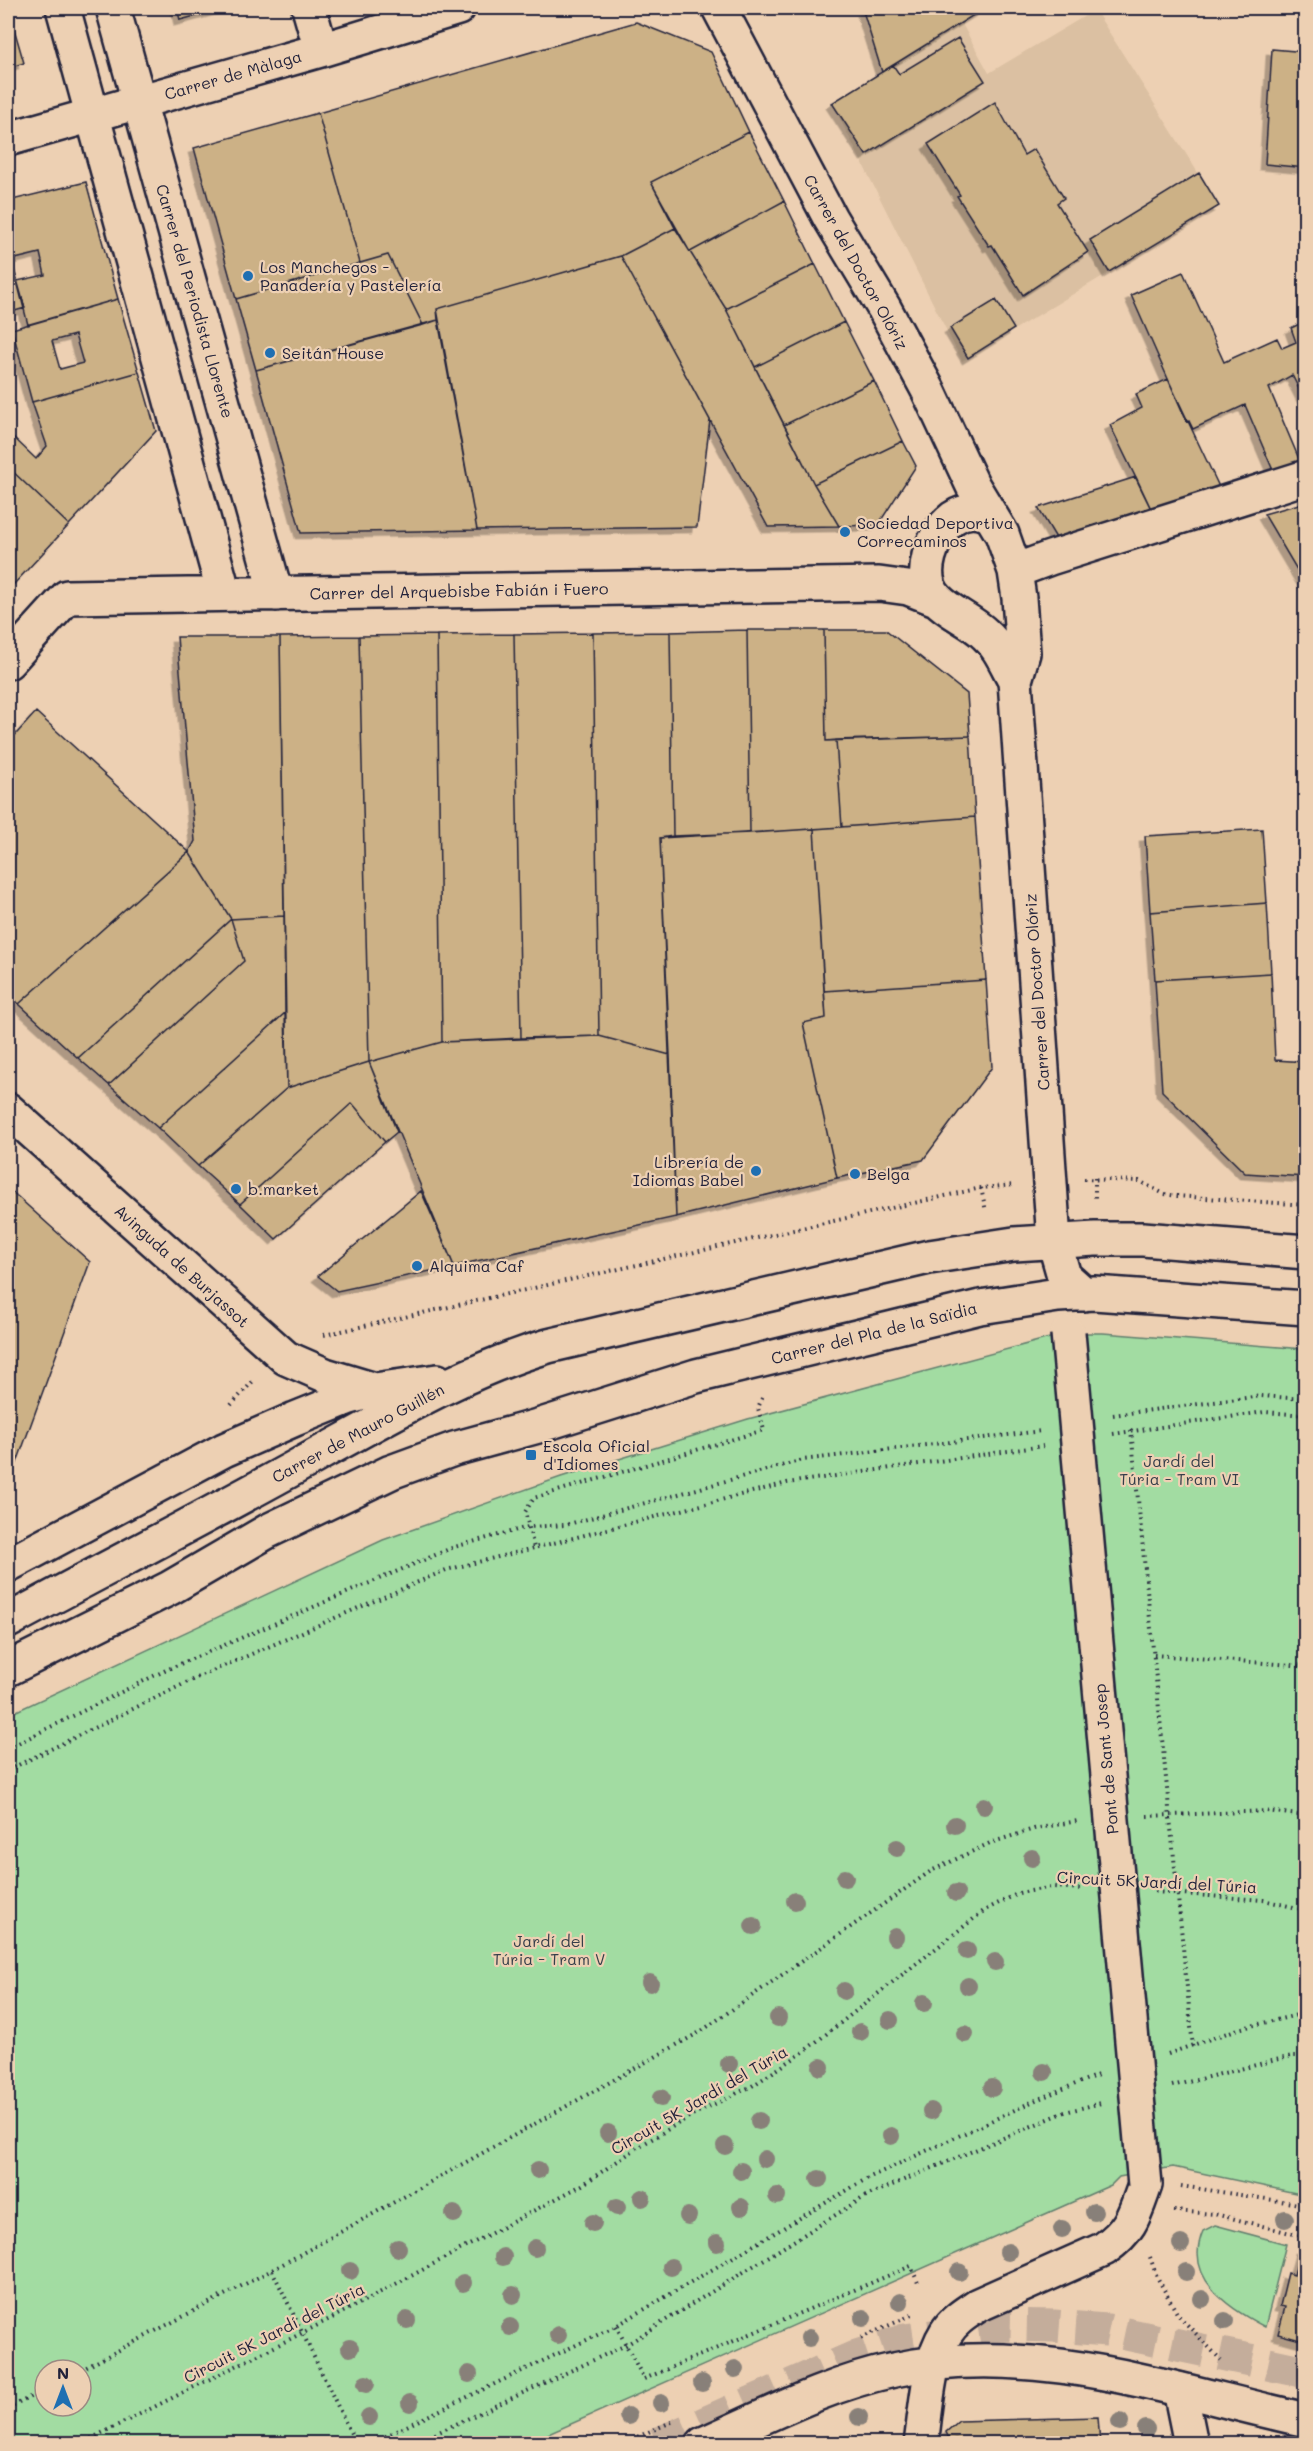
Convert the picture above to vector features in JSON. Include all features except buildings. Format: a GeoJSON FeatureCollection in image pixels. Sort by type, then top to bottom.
{"type":"FeatureCollection","features":[{"type":"Feature","properties":{"kind":"street"},"geometry":{"type":"LineString","coordinates":[[63,8],[224,594]]}},
{"type":"Feature","properties":{"kind":"street","name":"Carrer del Periodista Llorente"},"geometry":{"type":"LineString","coordinates":[[113,8],[276,594]]}},
{"type":"Feature","properties":{"kind":"street"},"geometry":{"type":"LineString","coordinates":[[309,8],[321,50]]}},
{"type":"Feature","properties":{"kind":"street","name":"Carrer de Màlaga"},"geometry":{"type":"LineString","coordinates":[[8,139],[321,50],[458,8]]}},
{"type":"Feature","properties":{"kind":"street","name":"Carrer del Doctor Olóriz"},"geometry":{"type":"LineString","coordinates":[[719,8],[830,218],[884,308],[928,390],[973,486],[1002,534],[1017,585],[1023,653],[1015,680],[1054,1241],[1064,1276],[1084,1294]]}},
{"type":"Feature","properties":{"kind":"street"},"geometry":{"type":"LineString","coordinates":[[991,516],[980,511],[961,513],[944,525],[931,547],[927,565],[929,583],[948,607],[980,618],[999,614],[1011,608],[1017,585],[1050,558],[1305,477]]}},
{"type":"Feature","properties":{"kind":"street","name":"Carrer del Arquebisbe Fabián i Fuero"},"geometry":{"type":"LineString","coordinates":[[8,662],[67,597],[879,584],[908,588],[948,607]]}},
{"type":"Feature","properties":{"kind":"street","name":"Carrer del Doctor Olóriz"},"geometry":{"type":"LineString","coordinates":[[948,607],[985,633],[999,649],[1015,680]]}},
{"type":"Feature","properties":{"kind":"street","name":"Avinguda de Burjassot"},"geometry":{"type":"LineString","coordinates":[[8,1110],[286,1358],[325,1375],[375,1390]]}},
{"type":"Feature","properties":{"kind":"street"},"geometry":{"type":"LineString","coordinates":[[463,1378],[526,1353],[606,1331],[929,1257],[993,1246],[1054,1241],[1143,1239],[1305,1252]]}},
{"type":"Feature","properties":{"kind":"street","name":"Carrer del Pla de la Saïdia"},"geometry":{"type":"LineString","coordinates":[[8,1669],[170,1588],[270,1530],[390,1472],[454,1449],[538,1426],[696,1376],[980,1307],[1020,1300],[1084,1294],[1305,1308]]}},
{"type":"Feature","properties":{"kind":"street","name":"Pont de Sant Josep"},"geometry":{"type":"LineString","coordinates":[[1068,1333],[1144,2185]]}},
{"type":"Feature","properties":{"kind":"street","name":"Carrer de Mauro Guillén"},"geometry":{"type":"LineString","coordinates":[[8,1565],[224,1450],[336,1402],[375,1390],[463,1378]]}},
{"type":"Feature","properties":{"kind":"street","name":"Carrer de Mauro Guillén"},"geometry":{"type":"LineString","coordinates":[[8,1621],[379,1420],[463,1378]]}},
{"type":"Feature","properties":{"kind":"street"},"geometry":{"type":"LineString","coordinates":[[921,2444],[934,2363],[947,2332],[959,2317],[978,2305],[1104,2249],[1121,2237],[1134,2217],[1144,2185]]}},
{"type":"Feature","properties":{"kind":"street"},"geometry":{"type":"LineString","coordinates":[[703,2444],[832,2388],[894,2370],[934,2363],[976,2360],[1060,2365],[1180,2390],[1305,2420]]}},
{"type":"Feature","properties":{"kind":"street"},"geometry":{"type":"LineString","coordinates":[[1180,2390],[1191,2444]]}},
{"type":"Feature","properties":{"kind":"path"},"geometry":{"type":"LineString","coordinates":[[1095,1178],[1095,1197]]}},
{"type":"Feature","properties":{"kind":"path"},"geometry":{"type":"LineString","coordinates":[[1078,1179],[1138,1181],[1164,1194],[1177,1196],[1305,1205]]}},
{"type":"Feature","properties":{"kind":"path"},"geometry":{"type":"LineString","coordinates":[[324,1335],[981,1188],[1020,1184]]}},
{"type":"Feature","properties":{"kind":"path"},"geometry":{"type":"LineString","coordinates":[[981,1188],[986,1210]]}},
{"type":"Feature","properties":{"kind":"path"},"geometry":{"type":"LineString","coordinates":[[1104,1417],[1261,1396],[1305,1399]]}},
{"type":"Feature","properties":{"kind":"path"},"geometry":{"type":"LineString","coordinates":[[534,1548],[525,1512],[534,1498],[764,1430],[758,1408]]}},
{"type":"Feature","properties":{"kind":"path"},"geometry":{"type":"LineString","coordinates":[[1193,2047],[1131,1430],[1264,1412],[1305,1415]]}},
{"type":"Feature","properties":{"kind":"path"},"geometry":{"type":"LineString","coordinates":[[8,1748],[166,1670],[444,1552],[528,1527],[565,1525],[803,1460],[1028,1434],[1050,1429]]}},
{"type":"Feature","properties":{"kind":"path"},"geometry":{"type":"LineString","coordinates":[[8,1770],[196,1678],[446,1570],[788,1483],[1032,1448]]}},
{"type":"Feature","properties":{"kind":"path"},"geometry":{"type":"LineString","coordinates":[[1154,1655],[1305,1666]]}},
{"type":"Feature","properties":{"kind":"path"},"geometry":{"type":"LineString","coordinates":[[1136,1817],[1266,1811],[1305,1816]]}},
{"type":"Feature","properties":{"kind":"path"},"geometry":{"type":"LineString","coordinates":[[93,2364],[273,2270],[700,2032],[931,1871],[990,1843],[1034,1829],[1081,1820]]}},
{"type":"Feature","properties":{"kind":"path","name":"Circuit 5K Jardí del Túria"},"geometry":{"type":"LineString","coordinates":[[80,2444],[302,2333],[582,2186],[640,2146],[694,2114],[752,2086],[802,2053],[985,1910],[1019,1893],[1053,1887],[1087,1889]]}},
{"type":"Feature","properties":{"kind":"path","name":"Circuit 5K Jardí del Túria"},"geometry":{"type":"LineString","coordinates":[[1143,1892],[1263,1900],[1305,1910]]}},
{"type":"Feature","properties":{"kind":"path"},"geometry":{"type":"LineString","coordinates":[[1161,2056],[1193,2047],[1238,2029],[1305,2013]]}},
{"type":"Feature","properties":{"kind":"path"},"geometry":{"type":"LineString","coordinates":[[1171,2086],[1292,2056],[1305,2056]]}},
{"type":"Feature","properties":{"kind":"path"},"geometry":{"type":"LineString","coordinates":[[369,2444],[616,2326],[868,2178],[1036,2100],[1087,2078],[1108,2072]]}},
{"type":"Feature","properties":{"kind":"path"},"geometry":{"type":"LineString","coordinates":[[413,2444],[626,2345],[866,2196],[1065,2112],[1106,2102]]}},
{"type":"Feature","properties":{"kind":"path"},"geometry":{"type":"LineString","coordinates":[[1144,2185],[1189,2186],[1305,2205]]}},
{"type":"Feature","properties":{"kind":"path"},"geometry":{"type":"LineString","coordinates":[[1173,2211],[1215,2214],[1305,2237]]}},
{"type":"Feature","properties":{"kind":"path"},"geometry":{"type":"LineString","coordinates":[[1134,2217],[1157,2277],[1172,2306],[1223,2362]]}},
{"type":"Feature","properties":{"kind":"path"},"geometry":{"type":"LineString","coordinates":[[616,2326],[644,2379],[911,2266],[918,2283]]}},
{"type":"Feature","properties":{"kind":"path"},"geometry":{"type":"LineString","coordinates":[[273,2270],[356,2444]]}},
{"type":"Feature","properties":{"kind":"path"},"geometry":{"type":"LineString","coordinates":[[850,2342],[915,2314]]}},
{"type":"Feature","properties":{"kind":"path"},"geometry":{"type":"LineString","coordinates":[[8,2409],[33,2395]]}},
{"type":"Feature","properties":{"kind":"path"},"geometry":{"type":"LineString","coordinates":[[621,2444],[683,2416]]}},
{"type":"Feature","properties":{"kind":"shaded area"},"geometry":{"type":"Polygon","coordinates":[[[1095,10],[1219,206],[962,361],[832,103],[961,22],[989,73],[1095,10]]]}},
{"type":"Feature","properties":{"kind":"green space","name":"Jardí del Túria - Tram V"},"geometry":{"type":"Polygon","coordinates":[[[1068,1333],[1103,1333],[1305,1349],[1305,2195],[1173,2167],[1119,2177],[1111,2185],[528,2443],[8,2444],[8,1715],[383,1540],[561,1477],[748,1419],[1068,1333]]]}},
{"type":"Feature","properties":{"kind":"green space"},"geometry":{"type":"Polygon","coordinates":[[[1215,2225],[1286,2244],[1265,2327],[1224,2301],[1204,2277],[1199,2263],[1198,2248],[1203,2231],[1215,2225]]]}},
{"type":"Feature","properties":{"kind":"tunnel"},"geometry":{"type":"LineString","coordinates":[[657,2444],[857,2356],[905,2340],[1007,2325],[1107,2330],[1306,2372]]}},
{"type":"Feature","properties":{"kind":"place","name":"Los Manchegos - Panadería y Pastelería"},"geometry":{"type":"Point","coordinates":[248,276]}},
{"type":"Feature","properties":{"kind":"place","name":"Seitán House"},"geometry":{"type":"Point","coordinates":[270,353]}},
{"type":"Feature","properties":{"kind":"place","name":"Sociedad Deportiva Correcaminos"},"geometry":{"type":"Point","coordinates":[845,532]}},
{"type":"Feature","properties":{"kind":"place","name":"Librería de Idiomas Babel"},"geometry":{"type":"Point","coordinates":[756,1171]}},
{"type":"Feature","properties":{"kind":"place","name":"Belga"},"geometry":{"type":"Point","coordinates":[855,1174]}},
{"type":"Feature","properties":{"kind":"place","name":"b.market"},"geometry":{"type":"Point","coordinates":[236,1189]}},
{"type":"Feature","properties":{"kind":"place","name":"Alquima Caf"},"geometry":{"type":"Point","coordinates":[417,1266]}},
{"type":"Feature","properties":{"kind":"place","name":"Escola Oficial d'Idiomes"},"geometry":{"type":"Point","coordinates":[531,1455]}},
{"type":"Feature","properties":{"kind":"park label","name":"Jardí del Túria - Tram VI"},"geometry":{"type":"Point","coordinates":[1179,1470]}}]}
